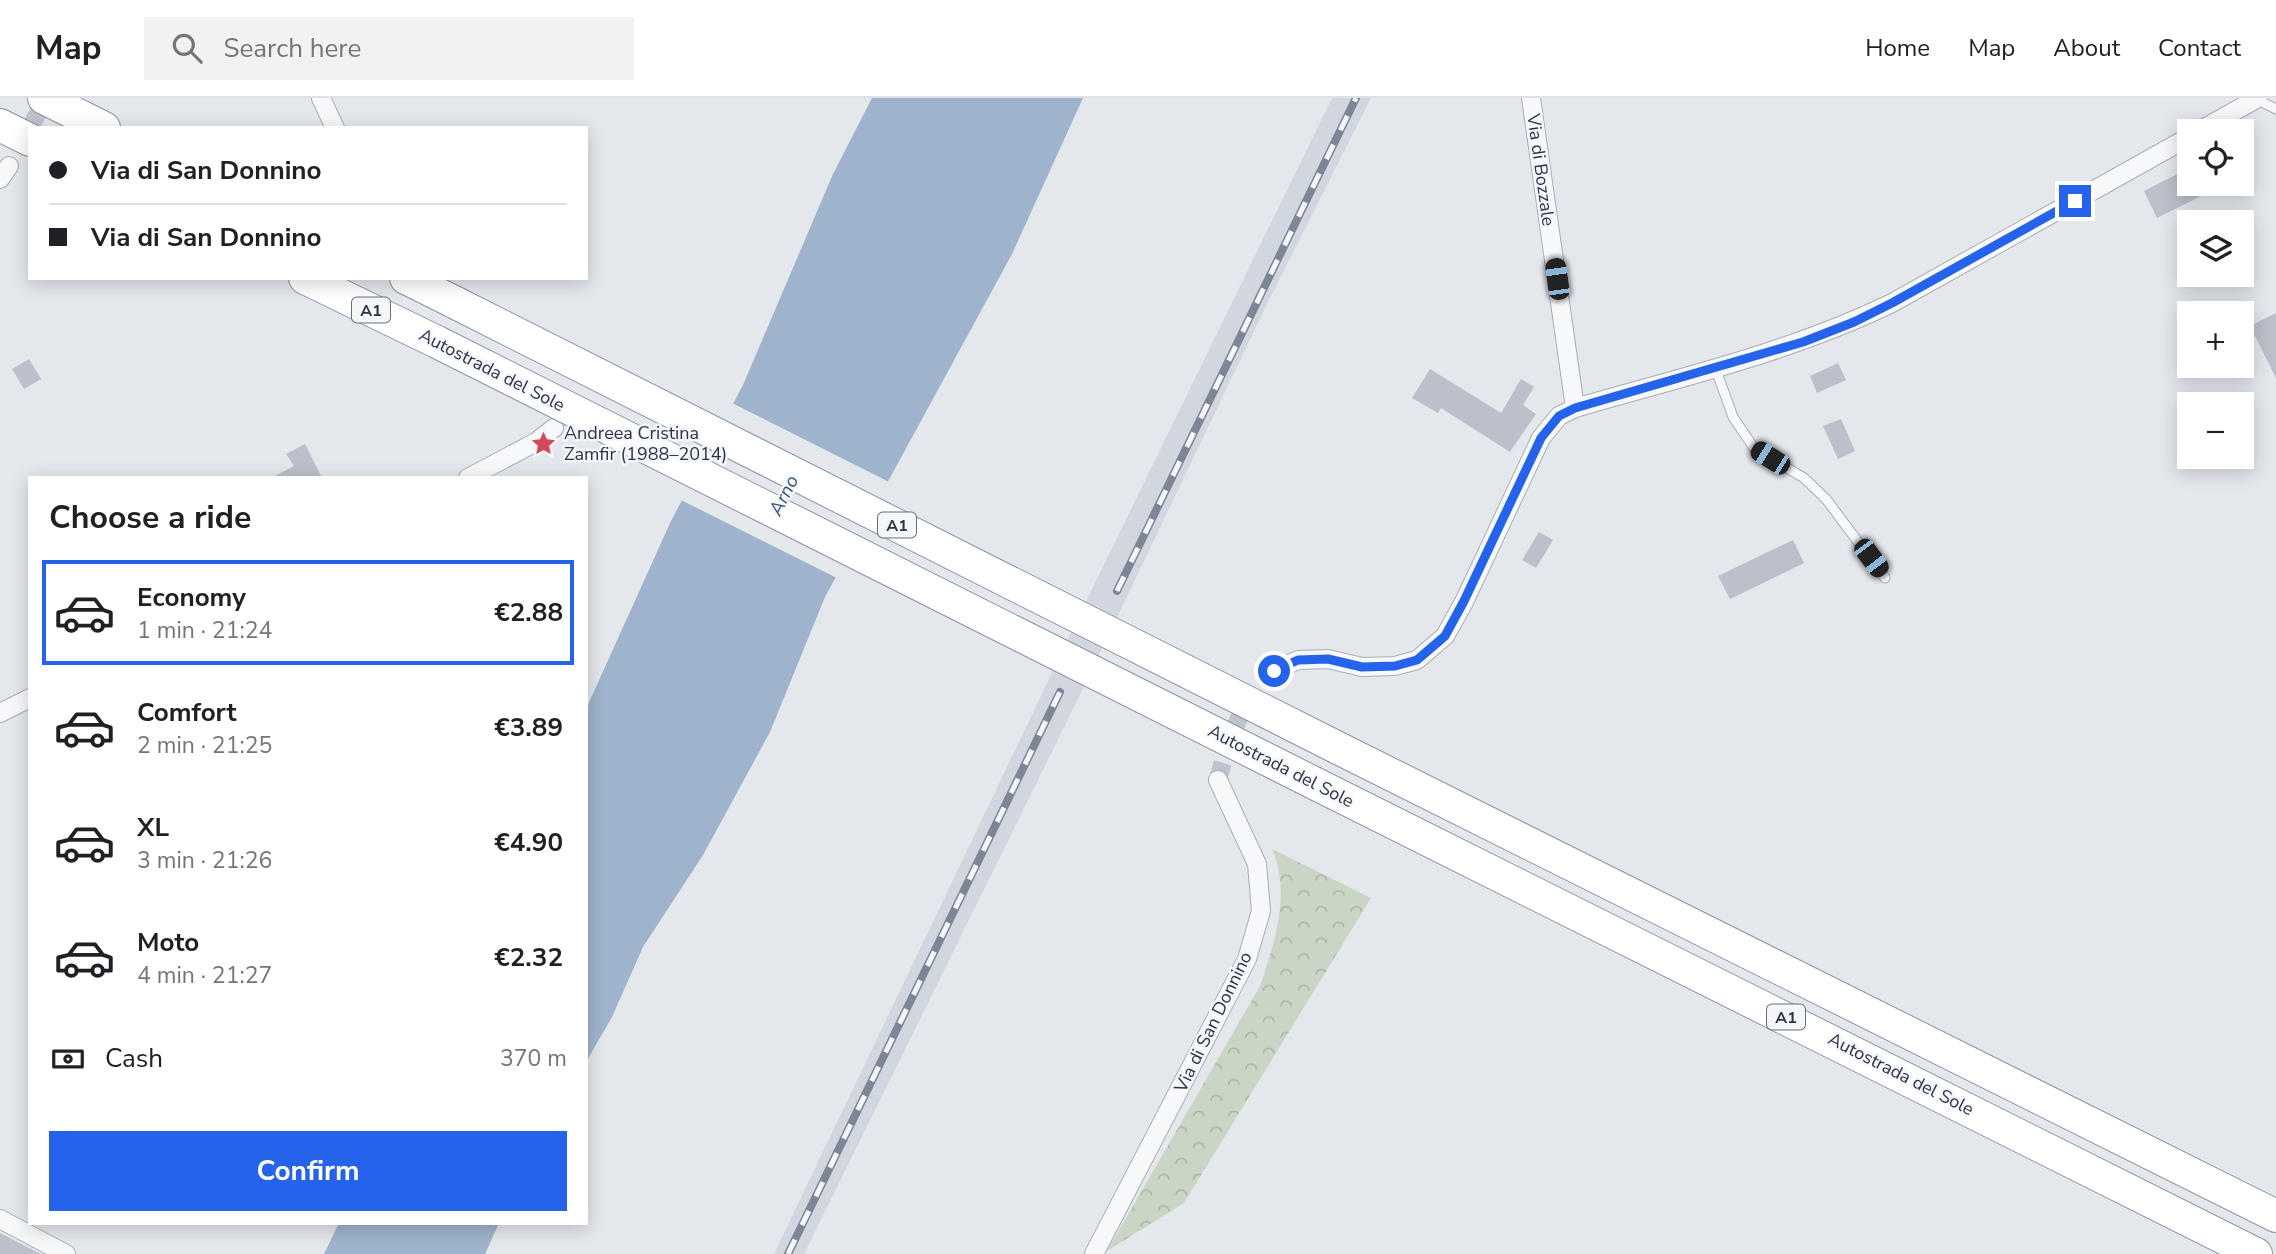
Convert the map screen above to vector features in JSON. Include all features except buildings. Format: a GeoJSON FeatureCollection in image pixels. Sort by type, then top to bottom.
{"type":"FeatureCollection","features":[{"type":"Feature","properties":{"kind":"highway"},"geometry":{"type":"LineString","coordinates":[[44,98],[100,126]]}},
{"type":"Feature","properties":{"kind":"highway"},"geometry":{"type":"LineString","coordinates":[[0,125],[28,139]]}},
{"type":"Feature","properties":{"kind":"highway","name":"Autostrada del Sole"},"geometry":{"type":"LineString","coordinates":[[309,280],[2256,1254]]}},
{"type":"Feature","properties":{"kind":"highway","name":"A1"},"geometry":{"type":"LineString","coordinates":[[410,280],[1338,748],[2276,1216]]}},
{"type":"Feature","properties":{"kind":"street"},"geometry":{"type":"LineString","coordinates":[[321,98],[334,126]]}},
{"type":"Feature","properties":{"kind":"street","name":"Via di Bozzale"},"geometry":{"type":"LineString","coordinates":[[1531,98],[1575,408]]}},
{"type":"Feature","properties":{"kind":"street"},"geometry":{"type":"LineString","coordinates":[[2221,119],[2257,99]]}},
{"type":"Feature","properties":{"kind":"street"},"geometry":{"type":"LineString","coordinates":[[1274,671],[1298,660],[1328,659],[1362,667],[1395,666],[1417,660],[1445,636],[1541,438],[1559,416],[1575,408],[1803,342],[1892,303],[2177,143]]}},
{"type":"Feature","properties":{"kind":"street"},"geometry":{"type":"LineString","coordinates":[[472,476],[526,447],[554,428]]}},
{"type":"Feature","properties":{"kind":"street"},"geometry":{"type":"LineString","coordinates":[[0,713],[28,699]]}},
{"type":"Feature","properties":{"kind":"street","name":"Via di San Donnino"},"geometry":{"type":"LineString","coordinates":[[1094,1254],[1247,959],[1261,911],[1256,864],[1218,780]]}},
{"type":"Feature","properties":{"kind":"street"},"geometry":{"type":"LineString","coordinates":[[0,1219],[66,1254]]}},
{"type":"Feature","properties":{"kind":"lane"},"geometry":{"type":"LineString","coordinates":[[2257,99],[2276,109]]}},
{"type":"Feature","properties":{"kind":"lane"},"geometry":{"type":"LineString","coordinates":[[1715,368],[1733,417],[1754,447],[1804,478],[1826,499],[1885,578]]}},
{"type":"Feature","properties":{"kind":"shaded area"},"geometry":{"type":"Polygon","coordinates":[[[1332,98],[1371,98],[1268,302],[1077,701],[804,1254],[774,1254],[1096,581],[1332,98]]]}},
{"type":"Feature","properties":{"kind":"green space"},"geometry":{"type":"Polygon","coordinates":[[[1272,849],[1371,898],[1184,1203],[1107,1251],[1260,986],[1271,953],[1281,900],[1278,865],[1272,849]]]}},
{"type":"Feature","properties":{"kind":"water","name":"Arno"},"geometry":{"type":"Polygon","coordinates":[[[872,98],[1083,98],[1012,254],[825,597],[770,732],[703,855],[643,947],[612,1017],[588,1059],[588,705],[671,521],[743,385],[833,174],[872,98]]]}},
{"type":"Feature","properties":{"kind":"water"},"geometry":{"type":"Polygon","coordinates":[[[338,1225],[498,1225],[485,1254],[324,1254],[338,1225]]]}},
{"type":"Feature","properties":{"kind":"pier"},"geometry":{"type":"Polygon","coordinates":[[[730,402],[891,483],[839,579],[679,499],[730,402]]]}},
{"type":"Feature","properties":{"kind":"tunnel"},"geometry":{"type":"LineString","coordinates":[[31,126],[46,98]]}},
{"type":"Feature","properties":{"kind":"tunnel"},"geometry":{"type":"LineString","coordinates":[[1218,780],[1226,751],[1245,707],[1274,671]]}},
{"type":"Feature","properties":{"kind":"railway"},"geometry":{"type":"LineString","coordinates":[[1117,591],[1356,98]]}},
{"type":"Feature","properties":{"kind":"railway"},"geometry":{"type":"LineString","coordinates":[[788,1254],[1060,692]]}},
{"type":"Feature","properties":{"kind":"place","name":"Andreea Cristina Zamfir (1988–2014)"},"geometry":{"type":"Point","coordinates":[544,443]}},
{"type":"Feature","properties":{"kind":"route"},"geometry":{"type":"LineString","coordinates":[[1274,671],[1298,660],[1328,659],[1362,667],[1395,666],[1417,660],[1445,636],[1541,438],[1559,416],[1575,408],[1803,342],[1854,322],[2075,201]]}}]}
